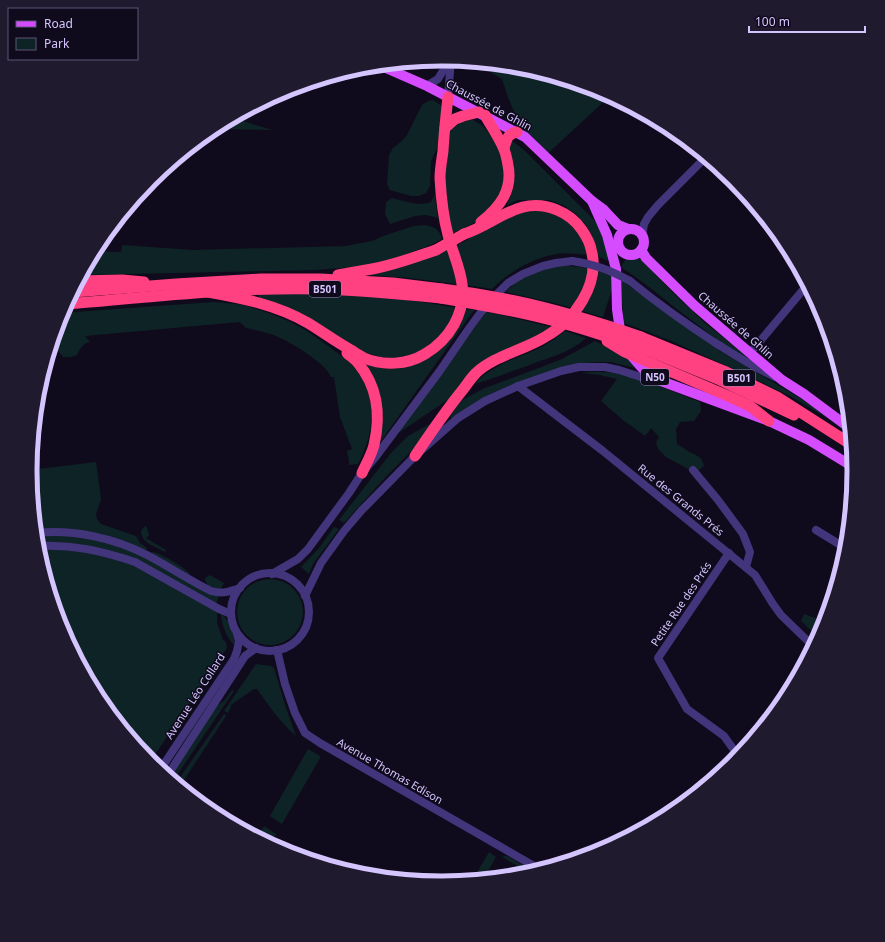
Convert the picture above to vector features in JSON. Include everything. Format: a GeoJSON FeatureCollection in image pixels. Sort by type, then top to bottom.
{"type":"FeatureCollection","features":[{"type":"Feature","properties":{"kind":"highway"},"geometry":{"type":"LineString","coordinates":[[208,292],[247,299],[280,309],[308,323],[364,358],[377,362],[391,364],[406,362],[421,357],[434,350],[446,337],[457,320],[463,297],[460,271],[447,234],[443,213],[440,176],[448,97]]}},
{"type":"Feature","properties":{"kind":"highway"},"geometry":{"type":"LineString","coordinates":[[320,279],[390,265],[436,250],[464,234],[488,216],[499,205],[505,195],[510,176],[507,156],[504,148],[482,114],[463,116],[455,119],[445,128]]}},
{"type":"Feature","properties":{"kind":"highway"},"geometry":{"type":"LineString","coordinates":[[504,148],[507,138],[511,133],[516,132]]}},
{"type":"Feature","properties":{"kind":"highway"},"geometry":{"type":"LineString","coordinates":[[415,456],[453,402],[476,373],[490,363],[546,337],[570,318],[580,304],[589,287],[592,274],[593,260],[586,236],[572,218],[552,208],[525,206],[512,210],[474,231],[464,234]]}},
{"type":"Feature","properties":{"kind":"highway","name":"B501"},"geometry":{"type":"LineString","coordinates":[[79,291],[261,279],[357,280],[393,283],[482,305],[548,319],[602,335],[646,350],[720,380],[830,431]]}},
{"type":"Feature","properties":{"kind":"highway"},"geometry":{"type":"LineString","coordinates":[[85,281],[122,280],[176,284]]}},
{"type":"Feature","properties":{"kind":"highway","name":"B501"},"geometry":{"type":"LineString","coordinates":[[74,303],[208,292],[319,289],[492,297],[544,308],[641,337],[724,371],[771,393],[847,442]]}},
{"type":"Feature","properties":{"kind":"highway"},"geometry":{"type":"LineString","coordinates":[[602,335],[608,342],[625,352],[750,406],[769,421]]}},
{"type":"Feature","properties":{"kind":"highway"},"geometry":{"type":"LineString","coordinates":[[333,340],[358,364],[370,380],[376,397],[378,420],[374,446],[362,473]]}},
{"type":"Feature","properties":{"kind":"main road","name":"Chaussée de Ghlin"},"geometry":{"type":"LineString","coordinates":[[389,69],[428,86],[525,137],[618,225],[635,232]]}},
{"type":"Feature","properties":{"kind":"main road","name":"Chaussée de Ghlin"},"geometry":{"type":"LineString","coordinates":[[592,201],[610,224],[619,247]]}},
{"type":"Feature","properties":{"kind":"main road"},"geometry":{"type":"LineString","coordinates":[[592,201],[607,235],[616,269]]}},
{"type":"Feature","properties":{"kind":"main road"},"geometry":{"type":"LineString","coordinates":[[616,269],[619,236],[625,231],[635,232],[644,241],[641,250],[633,255],[624,253],[619,247]]}},
{"type":"Feature","properties":{"kind":"main road","name":"Chaussée de Ghlin"},"geometry":{"type":"LineString","coordinates":[[641,250],[646,258],[695,306],[750,354],[782,380],[804,394],[846,425]]}},
{"type":"Feature","properties":{"kind":"main road","name":"N50"},"geometry":{"type":"LineString","coordinates":[[616,269],[617,309],[620,336],[631,356],[642,368],[661,381],[769,421],[809,440],[848,464]]}},
{"type":"Feature","properties":{"kind":"street"},"geometry":{"type":"LineString","coordinates":[[428,86],[428,84],[438,79],[446,66]]}},
{"type":"Feature","properties":{"kind":"street"},"geometry":{"type":"LineString","coordinates":[[448,97],[450,66]]}},
{"type":"Feature","properties":{"kind":"street"},"geometry":{"type":"LineString","coordinates":[[635,232],[644,224],[658,205],[702,160]]}},
{"type":"Feature","properties":{"kind":"street"},"geometry":{"type":"LineString","coordinates":[[272,574],[294,561],[308,549],[481,312],[508,283],[523,274],[543,266],[572,261],[602,267],[613,272],[630,281],[655,301],[709,339],[756,368],[782,380]]}},
{"type":"Feature","properties":{"kind":"street"},"geometry":{"type":"LineString","coordinates":[[750,354],[804,289]]}},
{"type":"Feature","properties":{"kind":"street"},"geometry":{"type":"LineString","coordinates":[[305,596],[321,562],[362,510],[415,456],[458,418],[485,400],[518,386],[579,367],[605,367],[647,379],[661,381]]}},
{"type":"Feature","properties":{"kind":"street","name":"Rue des Grands Prés"},"geometry":{"type":"LineString","coordinates":[[518,386],[603,451],[746,567],[755,575],[781,615],[809,643]]}},
{"type":"Feature","properties":{"kind":"street"},"geometry":{"type":"LineString","coordinates":[[693,470],[718,500],[743,534],[750,552],[746,567]]}},
{"type":"Feature","properties":{"kind":"street"},"geometry":{"type":"LineString","coordinates":[[816,530],[841,545]]}},
{"type":"Feature","properties":{"kind":"street"},"geometry":{"type":"LineString","coordinates":[[42,533],[76,534],[109,540],[147,555],[211,591],[222,593],[240,588]]}},
{"type":"Feature","properties":{"kind":"street"},"geometry":{"type":"LineString","coordinates":[[44,546],[84,548],[135,562],[219,609],[231,614]]}},
{"type":"Feature","properties":{"kind":"street","name":"Petite Rue des Prés"},"geometry":{"type":"LineString","coordinates":[[729,553],[658,658],[687,710],[724,736],[735,751]]}},
{"type":"Feature","properties":{"kind":"street"},"geometry":{"type":"LineString","coordinates":[[263,574],[283,576],[292,580],[305,596],[309,613],[307,622],[299,637],[286,648],[266,651],[256,648],[248,644],[236,631],[231,614],[233,600],[246,581],[263,574]]}},
{"type":"Feature","properties":{"kind":"street","name":"Avenue Léo Collard"},"geometry":{"type":"LineString","coordinates":[[163,765],[234,659],[239,641],[236,631]]}},
{"type":"Feature","properties":{"kind":"street","name":"Avenue Léo Collard"},"geometry":{"type":"LineString","coordinates":[[169,771],[245,656],[256,648]]}},
{"type":"Feature","properties":{"kind":"street","name":"Avenue Thomas Edison"},"geometry":{"type":"LineString","coordinates":[[277,650],[290,700],[304,733],[534,866]]}},
{"type":"Feature","properties":{"kind":"green space"},"geometry":{"type":"Polygon","coordinates":[[[451,66],[468,66],[451,69],[451,66]]]}},
{"type":"Feature","properties":{"kind":"green space"},"geometry":{"type":"Polygon","coordinates":[[[489,68],[522,73],[573,87],[606,100],[545,156],[527,139],[509,100],[502,79],[492,73],[489,68]]]}},
{"type":"Feature","properties":{"kind":"green space"},"geometry":{"type":"Polygon","coordinates":[[[433,100],[442,106],[438,146],[431,161],[430,186],[426,193],[419,196],[411,196],[390,190],[387,184],[389,155],[393,148],[407,135],[422,105],[433,100]]]}},
{"type":"Feature","properties":{"kind":"green space"},"geometry":{"type":"Polygon","coordinates":[[[466,119],[473,120],[483,126],[496,143],[501,152],[505,175],[503,190],[496,203],[478,221],[453,233],[446,215],[445,179],[450,132],[453,126],[466,119]]]}},
{"type":"Feature","properties":{"kind":"green space"},"geometry":{"type":"Polygon","coordinates":[[[240,120],[272,130],[225,129],[240,120]]]}},
{"type":"Feature","properties":{"kind":"green space"},"geometry":{"type":"Polygon","coordinates":[[[511,140],[524,150],[595,221],[603,233],[611,262],[599,257],[587,226],[576,214],[563,205],[549,200],[518,200],[507,205],[514,184],[513,164],[509,145],[511,140]]]}},
{"type":"Feature","properties":{"kind":"green space"},"geometry":{"type":"Polygon","coordinates":[[[435,194],[438,218],[426,215],[415,216],[390,224],[385,214],[386,202],[392,198],[422,204],[431,202],[435,194]]]}},
{"type":"Feature","properties":{"kind":"green space"},"geometry":{"type":"Polygon","coordinates":[[[540,208],[564,217],[579,231],[589,255],[561,253],[530,262],[513,272],[492,289],[467,285],[455,246],[507,216],[540,208]]]}},
{"type":"Feature","properties":{"kind":"green space"},"geometry":{"type":"Polygon","coordinates":[[[414,226],[431,226],[439,232],[442,239],[433,244],[382,262],[355,267],[314,270],[88,275],[102,251],[121,252],[122,245],[193,250],[346,246],[372,241],[414,226]]]}},
{"type":"Feature","properties":{"kind":"green space"},"geometry":{"type":"Polygon","coordinates":[[[447,250],[457,284],[369,275],[447,250]]]}},
{"type":"Feature","properties":{"kind":"green space"},"geometry":{"type":"Polygon","coordinates":[[[626,258],[641,259],[668,288],[705,323],[747,356],[745,358],[681,313],[639,279],[621,267],[626,258]]]}},
{"type":"Feature","properties":{"kind":"green space"},"geometry":{"type":"Polygon","coordinates":[[[560,265],[590,268],[589,279],[573,308],[506,292],[516,282],[530,274],[560,265]]]}},
{"type":"Feature","properties":{"kind":"green space"},"geometry":{"type":"Polygon","coordinates":[[[599,270],[611,275],[612,289],[603,317],[582,311],[596,284],[599,270]]]}},
{"type":"Feature","properties":{"kind":"green space"},"geometry":{"type":"Polygon","coordinates":[[[621,280],[720,351],[815,407],[841,426],[790,396],[736,370],[669,340],[624,323],[621,280]]]}},
{"type":"Feature","properties":{"kind":"green space"},"geometry":{"type":"Polygon","coordinates":[[[306,293],[368,295],[457,308],[453,319],[437,341],[413,355],[395,358],[380,357],[364,352],[259,297],[259,294],[306,293]]]}},
{"type":"Feature","properties":{"kind":"green space"},"geometry":{"type":"Polygon","coordinates":[[[214,302],[242,305],[290,322],[321,341],[349,362],[360,375],[366,386],[371,408],[370,431],[358,464],[349,465],[347,451],[352,449],[340,417],[334,377],[331,377],[323,366],[290,343],[265,332],[246,328],[240,322],[85,336],[90,342],[84,345],[77,355],[63,357],[57,349],[70,312],[214,302]]]}},
{"type":"Feature","properties":{"kind":"green space"},"geometry":{"type":"Polygon","coordinates":[[[464,309],[474,310],[381,441],[378,441],[365,367],[367,364],[425,360],[438,352],[450,340],[464,309]]]}},
{"type":"Feature","properties":{"kind":"green space"},"geometry":{"type":"Polygon","coordinates":[[[486,312],[555,328],[494,357],[449,399],[397,434],[486,312]]]}},
{"type":"Feature","properties":{"kind":"green space"},"geometry":{"type":"Polygon","coordinates":[[[565,331],[586,338],[573,348],[558,355],[474,384],[485,374],[504,363],[540,348],[565,331]]]}},
{"type":"Feature","properties":{"kind":"green space"},"geometry":{"type":"Polygon","coordinates":[[[595,341],[629,359],[636,368],[610,362],[577,364],[513,384],[491,394],[452,418],[449,416],[460,401],[485,388],[560,360],[595,341]]]}},
{"type":"Feature","properties":{"kind":"green space"},"geometry":{"type":"Polygon","coordinates":[[[581,373],[612,373],[640,380],[660,386],[700,402],[701,411],[694,421],[680,422],[676,429],[677,444],[699,457],[704,466],[699,470],[692,471],[666,457],[658,449],[656,442],[659,437],[651,428],[645,436],[601,401],[617,379],[581,373]]]}},
{"type":"Feature","properties":{"kind":"green space"},"geometry":{"type":"Polygon","coordinates":[[[435,421],[422,440],[344,523],[339,520],[391,453],[408,436],[435,421]]]}},
{"type":"Feature","properties":{"kind":"green space"},"geometry":{"type":"Polygon","coordinates":[[[96,462],[101,499],[96,514],[97,519],[101,524],[136,536],[140,543],[147,548],[146,550],[126,544],[41,532],[37,469],[96,462]]]}},
{"type":"Feature","properties":{"kind":"green space"},"geometry":{"type":"Polygon","coordinates":[[[146,525],[149,535],[146,538],[166,550],[165,552],[143,539],[141,531],[146,525]]]}},
{"type":"Feature","properties":{"kind":"green space"},"geometry":{"type":"Polygon","coordinates":[[[334,527],[339,529],[313,564],[309,574],[301,567],[320,547],[334,527]]]}},
{"type":"Feature","properties":{"kind":"green space"},"geometry":{"type":"Polygon","coordinates":[[[58,535],[87,538],[133,551],[219,595],[216,605],[139,562],[44,545],[42,536],[58,535]]]}},
{"type":"Feature","properties":{"kind":"green space"},"geometry":{"type":"Polygon","coordinates":[[[45,549],[83,550],[135,564],[217,610],[217,623],[223,640],[226,642],[227,648],[154,756],[121,718],[91,674],[68,626],[51,576],[45,549]]]}},
{"type":"Feature","properties":{"kind":"green space"},"geometry":{"type":"Polygon","coordinates":[[[153,552],[178,564],[190,574],[189,576],[149,553],[153,552]]]}},
{"type":"Feature","properties":{"kind":"green space"},"geometry":{"type":"Polygon","coordinates":[[[210,575],[224,583],[220,590],[208,586],[205,578],[210,575]]]}},
{"type":"Feature","properties":{"kind":"green space"},"geometry":{"type":"Polygon","coordinates":[[[270,579],[283,582],[293,589],[300,599],[303,612],[300,625],[293,635],[283,642],[270,645],[257,642],[247,635],[240,625],[237,612],[240,599],[247,589],[257,582],[270,579]]]}},
{"type":"Feature","properties":{"kind":"green space"},"geometry":{"type":"Polygon","coordinates":[[[221,614],[227,620],[233,633],[235,646],[225,631],[221,614]]]}},
{"type":"Feature","properties":{"kind":"green space"},"geometry":{"type":"Polygon","coordinates":[[[804,614],[819,620],[814,633],[801,621],[804,614]]]}},
{"type":"Feature","properties":{"kind":"green space"},"geometry":{"type":"Polygon","coordinates":[[[256,664],[271,666],[274,668],[296,736],[270,708],[257,689],[254,689],[231,705],[228,713],[224,711],[256,664]]]}},
{"type":"Feature","properties":{"kind":"green space"},"geometry":{"type":"Polygon","coordinates":[[[232,690],[234,691],[176,777],[171,772],[215,707],[224,701],[232,690]]]}},
{"type":"Feature","properties":{"kind":"green space"},"geometry":{"type":"Polygon","coordinates":[[[224,714],[226,715],[183,782],[179,779],[224,714]]]}},
{"type":"Feature","properties":{"kind":"green space"},"geometry":{"type":"Polygon","coordinates":[[[308,749],[320,756],[320,758],[282,824],[270,816],[308,749]]]}},
{"type":"Feature","properties":{"kind":"green space"},"geometry":{"type":"Polygon","coordinates":[[[264,826],[276,834],[273,839],[260,833],[264,826]]]}},
{"type":"Feature","properties":{"kind":"green space"},"geometry":{"type":"Polygon","coordinates":[[[489,852],[496,857],[486,874],[475,875],[489,852]]]}},
{"type":"Feature","properties":{"kind":"green space"},"geometry":{"type":"Polygon","coordinates":[[[507,856],[527,868],[523,869],[502,857],[507,856]]]}}]}
